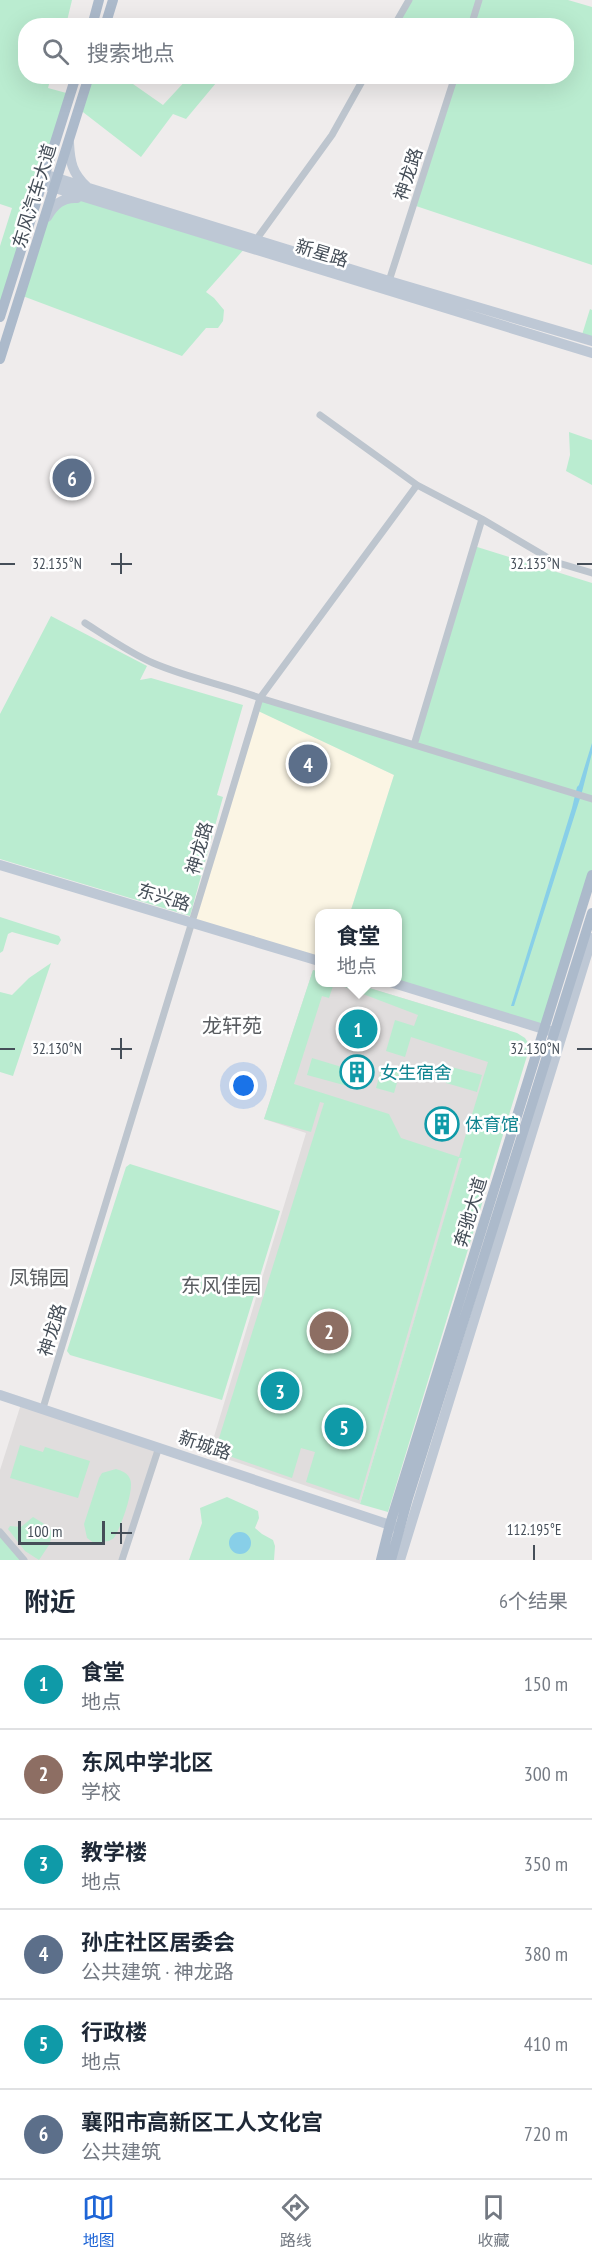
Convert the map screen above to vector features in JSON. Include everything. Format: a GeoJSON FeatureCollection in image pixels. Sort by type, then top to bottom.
{"type":"FeatureCollection","features":[{"type":"Feature","properties":{"kind":"main road"},"geometry":{"type":"LineString","coordinates":[[94,18],[99,0]]}},
{"type":"Feature","properties":{"kind":"main road"},"geometry":{"type":"LineString","coordinates":[[107,18],[113,0]]}},
{"type":"Feature","properties":{"kind":"main road","name":"东风汽车大道"},"geometry":{"type":"LineString","coordinates":[[0,317],[74,84]]}},
{"type":"Feature","properties":{"kind":"main road","name":"东风汽车大道"},"geometry":{"type":"LineString","coordinates":[[0,359],[86,84]]}},
{"type":"Feature","properties":{"kind":"main road"},"geometry":{"type":"LineString","coordinates":[[44,222],[54,205],[69,197],[89,194],[70,165],[69,140]]}},
{"type":"Feature","properties":{"kind":"main road","name":"新星路"},"geometry":{"type":"LineString","coordinates":[[44,180],[592,353]]}},
{"type":"Feature","properties":{"kind":"main road","name":"新星路"},"geometry":{"type":"LineString","coordinates":[[89,194],[256,240],[592,341]]}},
{"type":"Feature","properties":{"kind":"main road","name":"东兴路"},"geometry":{"type":"LineString","coordinates":[[0,864],[315,960]]}},
{"type":"Feature","properties":{"kind":"main road","name":"奔驰大道"},"geometry":{"type":"LineString","coordinates":[[381,1560],[394,1526],[549,1030],[592,875]]}},
{"type":"Feature","properties":{"kind":"main road","name":"奔驰大道"},"geometry":{"type":"LineString","coordinates":[[391,1560],[394,1526],[413,1499],[537,1098],[549,1030],[592,913]]}},
{"type":"Feature","properties":{"kind":"main road"},"geometry":{"type":"LineString","coordinates":[[537,1098],[592,938]]}},
{"type":"Feature","properties":{"kind":"main road"},"geometry":{"type":"LineString","coordinates":[[402,986],[549,1030]]}},
{"type":"Feature","properties":{"kind":"main road","name":"新城路"},"geometry":{"type":"LineString","coordinates":[[0,1395],[394,1526]]}},
{"type":"Feature","properties":{"kind":"main road"},"geometry":{"type":"LineString","coordinates":[[400,1560],[413,1499]]}},
{"type":"Feature","properties":{"kind":"street"},"geometry":{"type":"LineString","coordinates":[[399,18],[409,0]]}},
{"type":"Feature","properties":{"kind":"street"},"geometry":{"type":"LineString","coordinates":[[473,18],[479,0]]}},
{"type":"Feature","properties":{"kind":"street"},"geometry":{"type":"LineString","coordinates":[[256,240],[332,135],[361,84]]}},
{"type":"Feature","properties":{"kind":"street","name":"神龙路"},"geometry":{"type":"LineString","coordinates":[[389,281],[452,84]]}},
{"type":"Feature","properties":{"kind":"street"},"geometry":{"type":"LineString","coordinates":[[320,415],[417,485],[482,519],[555,562],[592,573]]}},
{"type":"Feature","properties":{"kind":"street","name":"神龙路"},"geometry":{"type":"LineString","coordinates":[[44,1408],[260,698],[417,485]]}},
{"type":"Feature","properties":{"kind":"street"},"geometry":{"type":"LineString","coordinates":[[414,745],[482,519]]}},
{"type":"Feature","properties":{"kind":"street"},"geometry":{"type":"LineString","coordinates":[[85,624],[152,663],[206,682],[592,799]]}},
{"type":"Feature","properties":{"kind":"street"},"geometry":{"type":"LineString","coordinates":[[122,1560],[159,1447]]}},
{"type":"Feature","properties":{"kind":"street"},"geometry":{"type":"LineString","coordinates":[[0,1532],[24,1560]]}},
{"type":"Feature","properties":{"kind":"shaded area"},"geometry":{"type":"Polygon","coordinates":[[[259,711],[394,775],[351,909],[315,909],[315,960],[193,923],[259,711]]]}},
{"type":"Feature","properties":{"kind":"shaded area"},"geometry":{"type":"Polygon","coordinates":[[[313,970],[315,971],[315,987],[366,987],[501,1028],[360,1504],[209,1453],[306,1133],[264,1119],[313,970]]]}},
{"type":"Feature","properties":{"kind":"shaded area"},"geometry":{"type":"Polygon","coordinates":[[[22,1401],[159,1447],[122,1560],[24,1560],[0,1532],[0,1470],[22,1401]]]}},
{"type":"Feature","properties":{"kind":"green space"},"geometry":{"type":"Polygon","coordinates":[[[0,0],[72,0],[68,18],[18,18],[18,84],[49,84],[48,88],[70,94],[0,317],[0,246],[12,208],[0,204],[0,0]]]}},
{"type":"Feature","properties":{"kind":"green space"},"geometry":{"type":"Polygon","coordinates":[[[409,0],[568,0],[592,7],[592,265],[413,205],[453,84],[574,84],[574,18],[399,18],[409,0]]]}},
{"type":"Feature","properties":{"kind":"green space"},"geometry":{"type":"Polygon","coordinates":[[[87,84],[133,84],[163,105],[182,84],[215,84],[186,119],[173,114],[141,157],[79,109],[87,84]]]}},
{"type":"Feature","properties":{"kind":"green space"},"geometry":{"type":"Polygon","coordinates":[[[69,197],[246,247],[206,292],[224,310],[223,321],[218,328],[206,328],[182,356],[20,295],[43,222],[69,197]]]}},
{"type":"Feature","properties":{"kind":"green space"},"geometry":{"type":"Polygon","coordinates":[[[590,309],[592,310],[592,341],[581,338],[590,309]]]}},
{"type":"Feature","properties":{"kind":"green space"},"geometry":{"type":"Polygon","coordinates":[[[569,432],[592,440],[592,485],[566,471],[570,455],[569,432]]]}},
{"type":"Feature","properties":{"kind":"green space"},"geometry":{"type":"Polygon","coordinates":[[[474,546],[592,583],[592,875],[544,1029],[402,984],[402,909],[351,909],[394,775],[256,710],[260,698],[414,745],[474,546]]]}},
{"type":"Feature","properties":{"kind":"green space"},"geometry":{"type":"Polygon","coordinates":[[[51,616],[147,666],[140,680],[151,678],[243,705],[217,795],[223,797],[190,916],[0,859],[0,714],[51,616]]]}},
{"type":"Feature","properties":{"kind":"green space"},"geometry":{"type":"Polygon","coordinates":[[[0,917],[59,936],[61,940],[58,945],[12,932],[8,934],[3,951],[0,953],[0,917]]]}},
{"type":"Feature","properties":{"kind":"green space"},"geometry":{"type":"Polygon","coordinates":[[[51,963],[13,1076],[0,1072],[0,992],[12,995],[29,978],[51,963]]]}},
{"type":"Feature","properties":{"kind":"green space"},"geometry":{"type":"Polygon","coordinates":[[[313,970],[315,971],[315,987],[333,987],[329,998],[322,996],[294,1084],[389,1114],[401,1138],[459,1157],[488,1062],[411,1037],[405,1057],[386,1051],[395,1020],[414,1026],[418,1015],[344,987],[366,987],[517,1033],[525,1038],[530,1046],[388,1512],[360,1504],[462,1158],[459,1158],[359,1500],[306,1482],[315,1452],[301,1448],[292,1478],[215,1451],[324,1103],[320,1102],[311,1132],[264,1119],[313,970]]]}},
{"type":"Feature","properties":{"kind":"green space"},"geometry":{"type":"Polygon","coordinates":[[[312,1058],[355,1073],[351,1087],[307,1075],[312,1058]]]}},
{"type":"Feature","properties":{"kind":"green space"},"geometry":{"type":"Polygon","coordinates":[[[440,1064],[482,1075],[477,1092],[446,1083],[446,1080],[436,1077],[440,1064]]]}},
{"type":"Feature","properties":{"kind":"green space"},"geometry":{"type":"Polygon","coordinates":[[[382,1066],[400,1072],[394,1093],[376,1088],[382,1066]]]}},
{"type":"Feature","properties":{"kind":"green space"},"geometry":{"type":"Polygon","coordinates":[[[130,1164],[280,1211],[222,1400],[70,1355],[67,1351],[126,1167],[130,1164]]]}},
{"type":"Feature","properties":{"kind":"green space"},"geometry":{"type":"Polygon","coordinates":[[[20,1445],[43,1452],[45,1447],[90,1461],[78,1498],[10,1478],[20,1445]]]}},
{"type":"Feature","properties":{"kind":"green space"},"geometry":{"type":"Polygon","coordinates":[[[116,1469],[123,1471],[130,1479],[126,1509],[114,1538],[94,1543],[87,1538],[84,1524],[99,1478],[102,1473],[116,1469]]]}},
{"type":"Feature","properties":{"kind":"green space"},"geometry":{"type":"Polygon","coordinates":[[[227,1497],[258,1511],[259,1518],[255,1528],[273,1540],[274,1560],[189,1560],[202,1523],[200,1508],[227,1497]]]}},
{"type":"Feature","properties":{"kind":"green space"},"geometry":{"type":"Polygon","coordinates":[[[33,1517],[46,1525],[53,1533],[49,1545],[39,1560],[25,1551],[8,1529],[10,1526],[21,1527],[33,1517]]]}},
{"type":"Feature","properties":{"kind":"green space"},"geometry":{"type":"Polygon","coordinates":[[[0,1532],[24,1560],[0,1560],[0,1532]]]}},
{"type":"Feature","properties":{"kind":"water"},"geometry":{"type":"Polygon","coordinates":[[[592,743],[592,753],[582,792],[514,1006],[511,1006],[577,787],[592,743]]]}},
{"type":"Feature","properties":{"kind":"water"},"geometry":{"type":"Polygon","coordinates":[[[240,1532],[248,1535],[251,1543],[248,1551],[240,1554],[232,1551],[229,1543],[232,1535],[240,1532]]]}},
{"type":"Feature","properties":{"kind":"place","name":"襄阳市高新区工人文化宫"},"geometry":{"type":"Point","coordinates":[72,478]}},
{"type":"Feature","properties":{"kind":"place","name":"孙庄社区居委会"},"geometry":{"type":"Point","coordinates":[308,764]}},
{"type":"Feature","properties":{"kind":"place","name":"食堂"},"geometry":{"type":"Point","coordinates":[358,1029]}},
{"type":"Feature","properties":{"kind":"place","name":"女生宿舍"},"geometry":{"type":"Point","coordinates":[357,1072]}},
{"type":"Feature","properties":{"kind":"place","name":"体育馆"},"geometry":{"type":"Point","coordinates":[442,1124]}},
{"type":"Feature","properties":{"kind":"place","name":"东风中学北区"},"geometry":{"type":"Point","coordinates":[329,1331]}},
{"type":"Feature","properties":{"kind":"place","name":"教学楼"},"geometry":{"type":"Point","coordinates":[280,1391]}},
{"type":"Feature","properties":{"kind":"place","name":"行政楼"},"geometry":{"type":"Point","coordinates":[344,1427]}},
{"type":"Feature","properties":{"kind":"district","name":"龙轩苑"},"geometry":{"type":"Point","coordinates":[232,1026]}},
{"type":"Feature","properties":{"kind":"district","name":"凤锦园"},"geometry":{"type":"Point","coordinates":[39,1278]}},
{"type":"Feature","properties":{"kind":"district","name":"东风佳园"},"geometry":{"type":"Point","coordinates":[221,1286]}}]}
